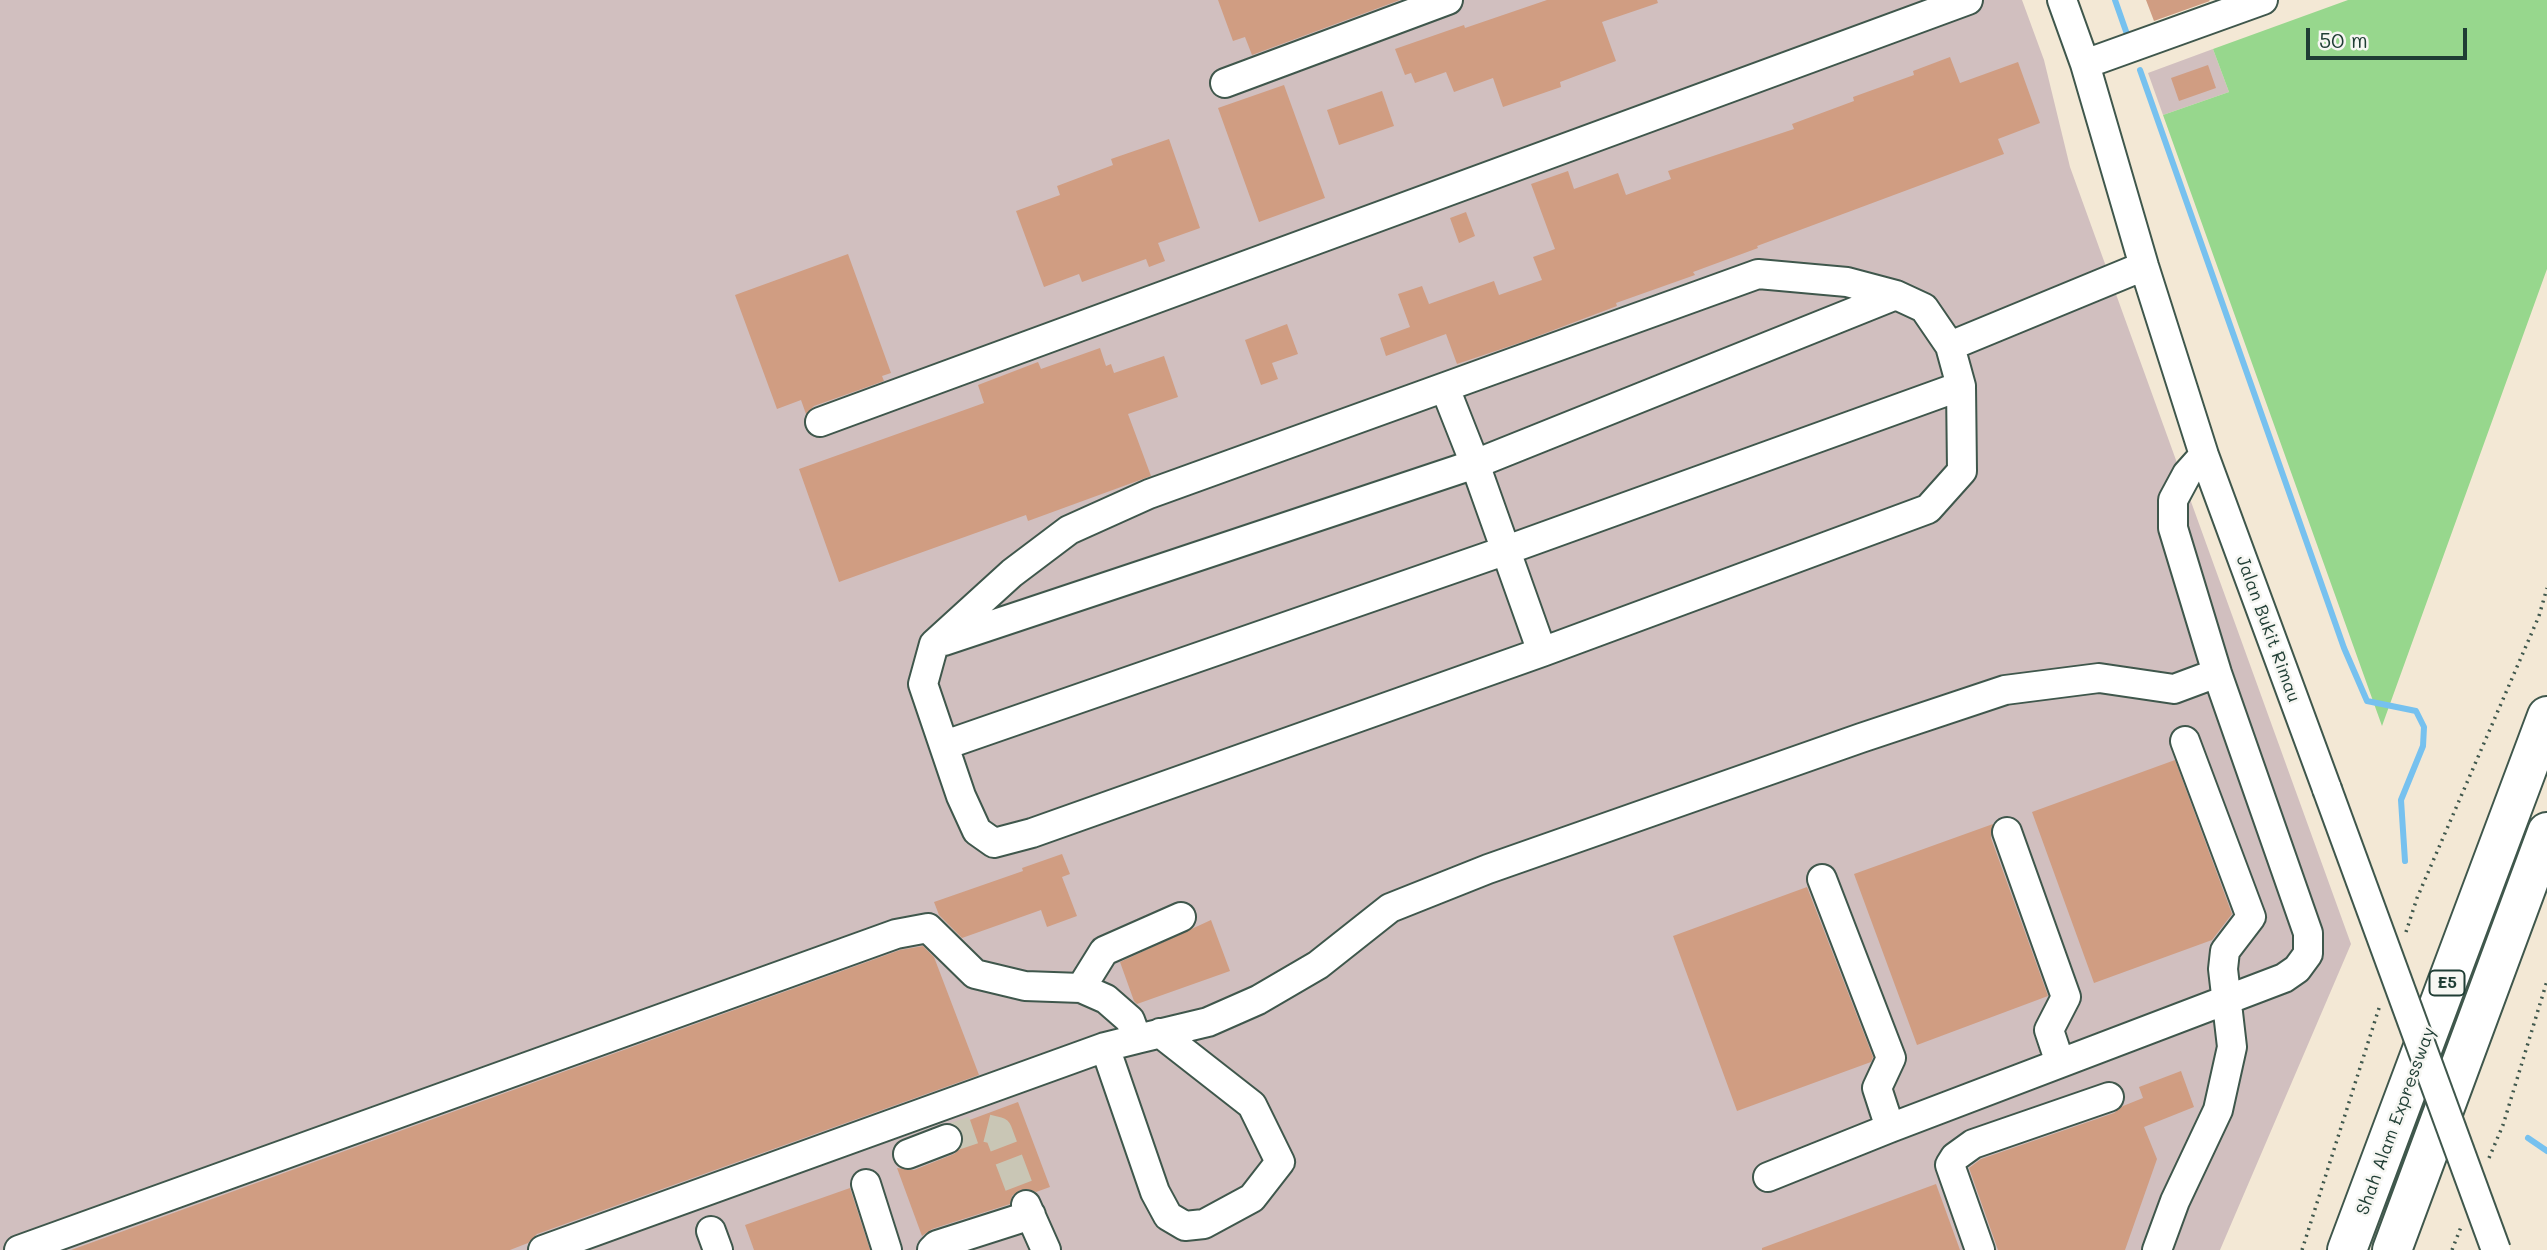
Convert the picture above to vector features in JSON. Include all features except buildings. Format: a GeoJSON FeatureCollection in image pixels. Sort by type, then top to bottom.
{"type":"FeatureCollection","features":[{"type":"Feature","properties":{"kind":"highway","name":"Shah Alam Expressway"},"geometry":{"type":"LineString","coordinates":[[2347,1250],[2547,716]]}},
{"type":"Feature","properties":{"kind":"highway","name":"E5"},"geometry":{"type":"LineString","coordinates":[[2392,1250],[2547,832]]}},
{"type":"Feature","properties":{"kind":"street"},"geometry":{"type":"LineString","coordinates":[[1225,83],[1448,0]]}},
{"type":"Feature","properties":{"kind":"street"},"geometry":{"type":"LineString","coordinates":[[820,422],[1968,0]]}},
{"type":"Feature","properties":{"kind":"street","name":"Jalan Bukit Rimau"},"geometry":{"type":"LineString","coordinates":[[2062,0],[2085,64],[2144,266],[2204,455],[2496,1250]]}},
{"type":"Feature","properties":{"kind":"street"},"geometry":{"type":"LineString","coordinates":[[2085,64],[2263,0]]}},
{"type":"Feature","properties":{"kind":"street"},"geometry":{"type":"LineString","coordinates":[[1950,346],[2144,266]]}},
{"type":"Feature","properties":{"kind":"street"},"geometry":{"type":"LineString","coordinates":[[1758,274],[1847,282],[1896,295],[1924,308],[1950,346],[1961,386],[1962,471],[1928,509],[1542,652],[1032,833],[994,843],[977,831],[961,796],[923,684],[934,644],[1012,573],[1069,530],[1149,494],[1758,274]]}},
{"type":"Feature","properties":{"kind":"street"},"geometry":{"type":"LineString","coordinates":[[934,644],[1475,464],[1896,295]]}},
{"type":"Feature","properties":{"kind":"street"},"geometry":{"type":"LineString","coordinates":[[945,745],[1504,551],[1961,386]]}},
{"type":"Feature","properties":{"kind":"street"},"geometry":{"type":"LineString","coordinates":[[1445,388],[1542,652]]}},
{"type":"Feature","properties":{"kind":"street"},"geometry":{"type":"LineString","coordinates":[[1768,1177],[2284,978],[2297,969],[2308,954],[2308,933],[2217,674],[2173,528],[2173,500],[2186,474],[2204,455]]}},
{"type":"Feature","properties":{"kind":"street"},"geometry":{"type":"LineString","coordinates":[[543,1250],[1105,1047],[1208,1022],[1258,1000],[1318,965],[1390,908],[1488,869],[1861,738],[2005,690],[2099,678],[2174,689],[2217,674]]}},
{"type":"Feature","properties":{"kind":"street"},"geometry":{"type":"LineString","coordinates":[[2157,1250],[2175,1201],[2218,1111],[2232,1047],[2223,969],[2225,951],[2251,917],[2185,741]]}},
{"type":"Feature","properties":{"kind":"street"},"geometry":{"type":"LineString","coordinates":[[2007,832],[2066,997],[2049,1031],[2060,1063]]}},
{"type":"Feature","properties":{"kind":"street"},"geometry":{"type":"LineString","coordinates":[[1822,879],[1891,1058],[1877,1088],[1890,1128]]}},
{"type":"Feature","properties":{"kind":"street"},"geometry":{"type":"LineString","coordinates":[[1081,988],[1104,951],[1181,917]]}},
{"type":"Feature","properties":{"kind":"street"},"geometry":{"type":"LineString","coordinates":[[19,1250],[896,934],[928,928],[975,974],[1025,986],[1081,988],[1106,999],[1149,1036],[1252,1105],[1280,1162],[1252,1198],[1204,1224],[1185,1226],[1168,1216],[1155,1192],[1105,1047]]}},
{"type":"Feature","properties":{"kind":"street"},"geometry":{"type":"LineString","coordinates":[[1980,1250],[1950,1165],[1955,1157],[1973,1143],[2109,1097]]}},
{"type":"Feature","properties":{"kind":"street"},"geometry":{"type":"LineString","coordinates":[[908,1154],[947,1139]]}},
{"type":"Feature","properties":{"kind":"street"},"geometry":{"type":"LineString","coordinates":[[866,1184],[887,1250]]}},
{"type":"Feature","properties":{"kind":"street"},"geometry":{"type":"LineString","coordinates":[[932,1250],[937,1245],[1029,1210],[1046,1250]]}},
{"type":"Feature","properties":{"kind":"path"},"geometry":{"type":"LineString","coordinates":[[2404,936],[2417,898],[2539,616],[2547,588]]}},
{"type":"Feature","properties":{"kind":"path"},"geometry":{"type":"LineString","coordinates":[[2487,1163],[2503,1125],[2547,981]]}},
{"type":"Feature","properties":{"kind":"path"},"geometry":{"type":"LineString","coordinates":[[2302,1250],[2382,1000]]}},
{"type":"Feature","properties":{"kind":"path"},"geometry":{"type":"LineString","coordinates":[[2452,1250],[2462,1225]]}},
{"type":"Feature","properties":{"kind":"shaded area"},"geometry":{"type":"Polygon","coordinates":[[[0,0],[2022,0],[2044,60],[2070,167],[2351,944],[2220,1250],[0,1250],[0,0]]]}},
{"type":"Feature","properties":{"kind":"shaded area"},"geometry":{"type":"Polygon","coordinates":[[[2213,49],[2229,92],[2163,115],[2148,73],[2213,49]]]}},
{"type":"Feature","properties":{"kind":"green space"},"geometry":{"type":"Polygon","coordinates":[[[2348,0],[2547,0],[2547,269],[2382,726],[2163,115],[2229,92],[2213,49],[2348,0]]]}},
{"type":"Feature","properties":{"kind":"waterway"},"geometry":{"type":"LineString","coordinates":[[2115,0],[2128,37]]}},
{"type":"Feature","properties":{"kind":"waterway"},"geometry":{"type":"LineString","coordinates":[[2140,70],[2344,648],[2367,701],[2416,711],[2424,727],[2423,746],[2401,800],[2405,861]]}},
{"type":"Feature","properties":{"kind":"waterway"},"geometry":{"type":"LineString","coordinates":[[2528,1138],[2547,1151]]}},
{"type":"Feature","properties":{"kind":"tunnel"},"geometry":{"type":"LineString","coordinates":[[947,1139],[982,1127],[998,1131],[1026,1205]]}}]}
